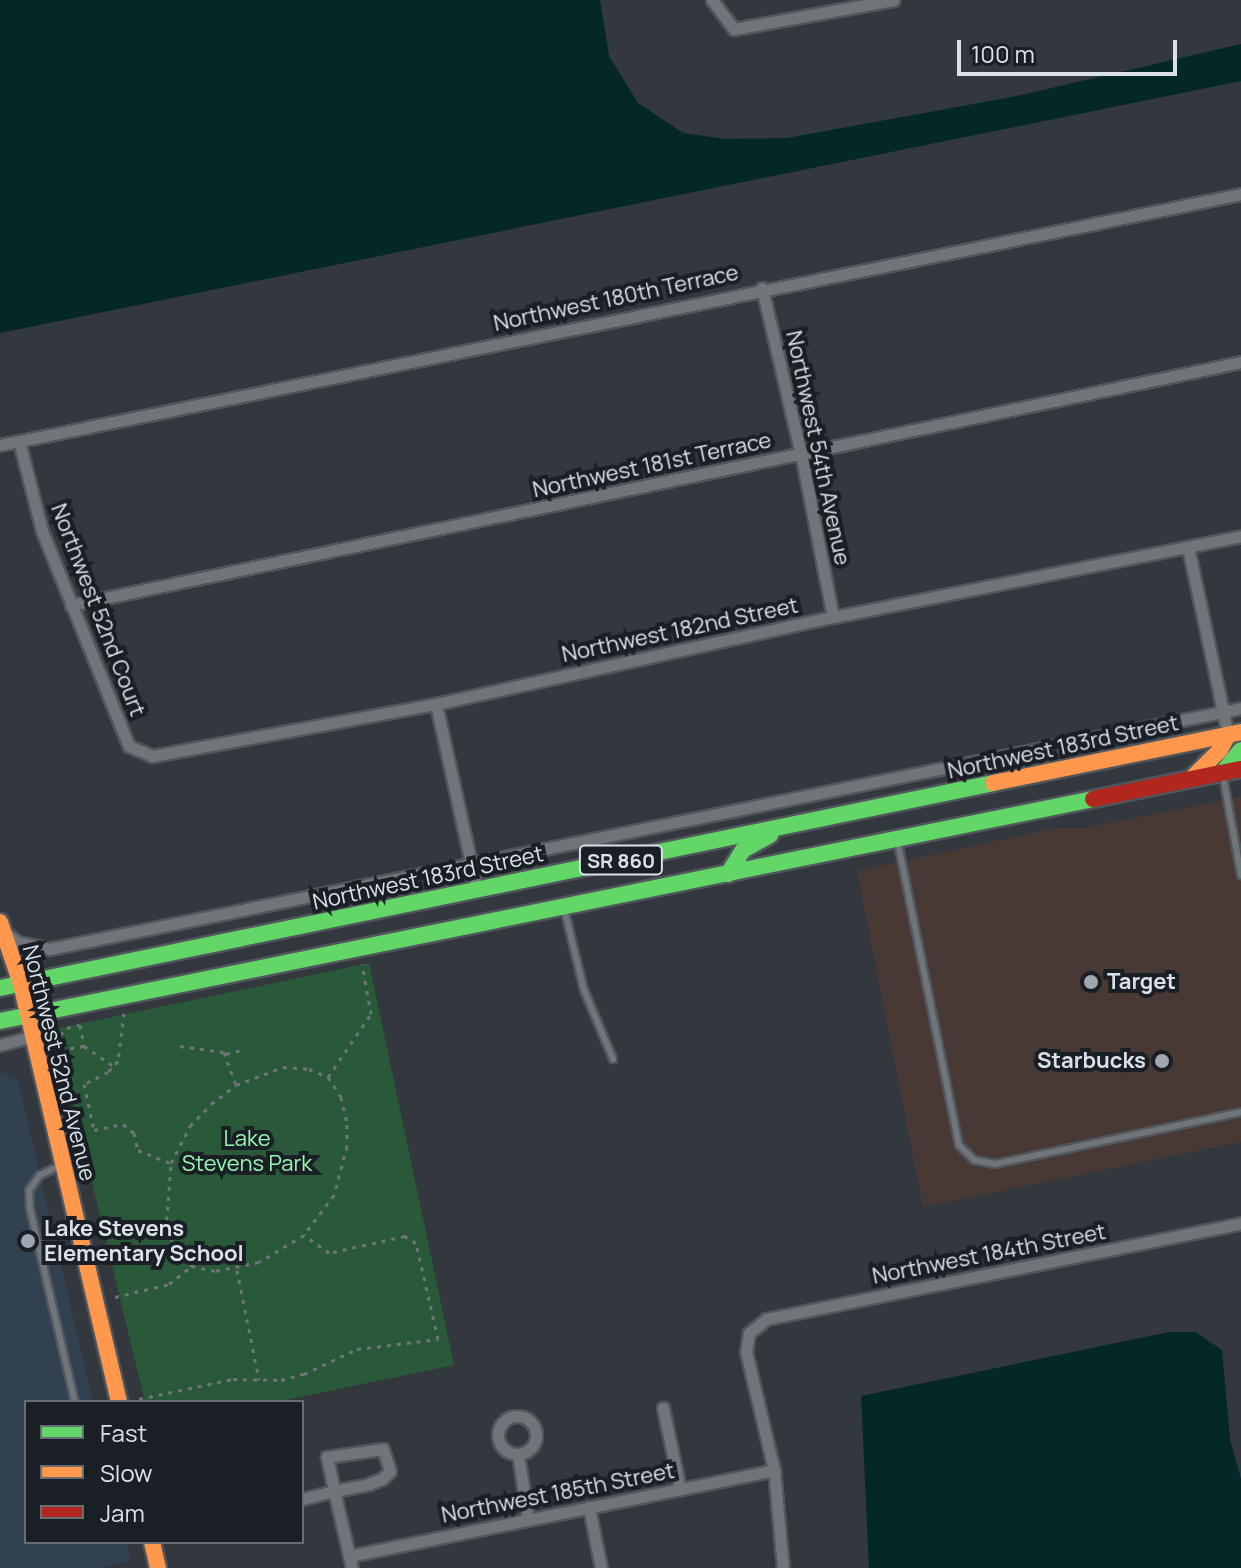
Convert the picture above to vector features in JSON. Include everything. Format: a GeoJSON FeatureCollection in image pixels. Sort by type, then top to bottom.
{"type":"FeatureCollection","features":[{"type":"Feature","properties":{"kind":"main road"},"geometry":{"type":"LineString","coordinates":[[1191,779],[1234,734]]}},
{"type":"Feature","properties":{"kind":"main road","name":"Northwest 183rd Street"},"geometry":{"type":"LineString","coordinates":[[0,988],[1234,734]]}},
{"type":"Feature","properties":{"kind":"main road"},"geometry":{"type":"LineString","coordinates":[[1223,772],[1241,750]]}},
{"type":"Feature","properties":{"kind":"main road","name":"SR 860"},"geometry":{"type":"LineString","coordinates":[[0,1021],[1241,769]]}},
{"type":"Feature","properties":{"kind":"main road"},"geometry":{"type":"LineString","coordinates":[[728,874],[743,850],[787,826]]}},
{"type":"Feature","properties":{"kind":"main road","name":"Northwest 52nd Avenue"},"geometry":{"type":"LineString","coordinates":[[1,926],[5,958],[21,984],[119,1400]]}},
{"type":"Feature","properties":{"kind":"main road"},"geometry":{"type":"LineString","coordinates":[[152,1544],[158,1568]]}},
{"type":"Feature","properties":{"kind":"street"},"geometry":{"type":"LineString","coordinates":[[712,0],[734,29],[893,0]]}},
{"type":"Feature","properties":{"kind":"street","name":"Northwest 180th Terrace"},"geometry":{"type":"LineString","coordinates":[[0,445],[762,288],[1241,194]]}},
{"type":"Feature","properties":{"kind":"street","name":"Northwest 54th Avenue"},"geometry":{"type":"LineString","coordinates":[[762,288],[801,454],[833,617]]}},
{"type":"Feature","properties":{"kind":"street","name":"Northwest 181st Terrace"},"geometry":{"type":"LineString","coordinates":[[71,605],[1241,362]]}},
{"type":"Feature","properties":{"kind":"street","name":"Northwest 52nd Court"},"geometry":{"type":"LineString","coordinates":[[19,441],[42,531],[129,746]]}},
{"type":"Feature","properties":{"kind":"street","name":"Northwest 182nd Street"},"geometry":{"type":"LineString","coordinates":[[129,746],[152,756],[173,754],[436,704],[833,617],[1241,536]]}},
{"type":"Feature","properties":{"kind":"street"},"geometry":{"type":"LineString","coordinates":[[1188,547],[1223,711],[1234,734]]}},
{"type":"Feature","properties":{"kind":"street"},"geometry":{"type":"LineString","coordinates":[[436,704],[477,890]]}},
{"type":"Feature","properties":{"kind":"street"},"geometry":{"type":"LineString","coordinates":[[1,926],[17,942],[49,949],[1241,708]]}},
{"type":"Feature","properties":{"kind":"street"},"geometry":{"type":"LineString","coordinates":[[0,1045],[33,1036]]}},
{"type":"Feature","properties":{"kind":"street","name":"Northwest 184th Street"},"geometry":{"type":"LineString","coordinates":[[774,1470],[746,1352],[749,1333],[766,1319],[1241,1223]]}},
{"type":"Feature","properties":{"kind":"street"},"geometry":{"type":"LineString","coordinates":[[663,1408],[680,1489]]}},
{"type":"Feature","properties":{"kind":"street"},"geometry":{"type":"LineString","coordinates":[[304,1498],[334,1491],[382,1479],[390,1471],[383,1449],[371,1448],[327,1457],[334,1491],[351,1562]]}},
{"type":"Feature","properties":{"kind":"street"},"geometry":{"type":"LineString","coordinates":[[518,1454],[528,1519]]}},
{"type":"Feature","properties":{"kind":"street"},"geometry":{"type":"LineString","coordinates":[[774,1470],[783,1568]]}},
{"type":"Feature","properties":{"kind":"street","name":"Northwest 185th Street"},"geometry":{"type":"LineString","coordinates":[[351,1562],[528,1519],[774,1470]]}},
{"type":"Feature","properties":{"kind":"street"},"geometry":{"type":"LineString","coordinates":[[589,1507],[601,1568]]}},
{"type":"Feature","properties":{"kind":"lane"},"geometry":{"type":"LineString","coordinates":[[1223,772],[1241,875]]}},
{"type":"Feature","properties":{"kind":"lane"},"geometry":{"type":"LineString","coordinates":[[897,840],[959,1145],[974,1160],[995,1164],[1241,1112]]}},
{"type":"Feature","properties":{"kind":"lane"},"geometry":{"type":"LineString","coordinates":[[564,908],[584,990],[613,1059]]}},
{"type":"Feature","properties":{"kind":"lane"},"geometry":{"type":"LineString","coordinates":[[63,1164],[40,1175],[29,1190],[30,1209],[75,1400]]}},
{"type":"Feature","properties":{"kind":"path"},"geometry":{"type":"LineString","coordinates":[[328,1077],[371,1014],[362,964]]}},
{"type":"Feature","properties":{"kind":"path"},"geometry":{"type":"LineString","coordinates":[[124,1013],[122,1053],[114,1066],[84,1084],[94,1130],[123,1124],[134,1133],[138,1150],[171,1163]]}},
{"type":"Feature","properties":{"kind":"path"},"geometry":{"type":"LineString","coordinates":[[84,1046],[80,1025],[67,1028],[60,1035],[62,1050],[84,1046],[114,1066]]}},
{"type":"Feature","properties":{"kind":"path"},"geometry":{"type":"LineString","coordinates":[[180,1046],[226,1054],[241,1050]]}},
{"type":"Feature","properties":{"kind":"path"},"geometry":{"type":"LineString","coordinates":[[226,1054],[236,1085]]}},
{"type":"Feature","properties":{"kind":"path"},"geometry":{"type":"LineString","coordinates":[[283,1067],[309,1069],[328,1077],[341,1097],[347,1146],[334,1195],[304,1235],[259,1262],[215,1271],[192,1266],[178,1252],[166,1230],[171,1163],[190,1126],[236,1085],[283,1067]]}},
{"type":"Feature","properties":{"kind":"path"},"geometry":{"type":"LineString","coordinates":[[139,1399],[209,1382],[281,1380],[304,1374],[357,1349],[438,1339],[416,1243],[405,1236],[329,1253],[304,1235]]}},
{"type":"Feature","properties":{"kind":"path"},"geometry":{"type":"LineString","coordinates":[[115,1297],[169,1284],[192,1266]]}},
{"type":"Feature","properties":{"kind":"path"},"geometry":{"type":"LineString","coordinates":[[236,1269],[259,1380]]}},
{"type":"Feature","properties":{"kind":"shaded area"},"geometry":{"type":"Polygon","coordinates":[[[0,0],[600,0],[609,56],[638,103],[683,133],[725,139],[787,138],[1017,96],[1241,44],[1241,81],[0,333],[0,0]]]}},
{"type":"Feature","properties":{"kind":"shaded area"},"geometry":{"type":"Polygon","coordinates":[[[1241,797],[1241,1142],[923,1207],[857,871],[1056,828],[1083,828],[1241,797]]]}},
{"type":"Feature","properties":{"kind":"shaded area","name":"Lake Stevens Elementary School"},"geometry":{"type":"Polygon","coordinates":[[[0,1071],[18,1080],[93,1400],[24,1400],[24,1544],[127,1544],[131,1561],[96,1568],[0,1568],[0,1071]]]}},
{"type":"Feature","properties":{"kind":"shaded area"},"geometry":{"type":"Polygon","coordinates":[[[1169,1332],[1196,1332],[1222,1350],[1230,1440],[1241,1479],[1241,1568],[869,1568],[861,1396],[1169,1332]]]}},
{"type":"Feature","properties":{"kind":"green space","name":"Lake Stevens Park"},"geometry":{"type":"Polygon","coordinates":[[[369,963],[454,1365],[286,1400],[145,1400],[55,1029],[369,963]]]}},
{"type":"Feature","properties":{"kind":"traffic: fast"},"geometry":{"type":"LineString","coordinates":[[1223,772],[1241,750]]}},
{"type":"Feature","properties":{"kind":"traffic: fast"},"geometry":{"type":"LineString","coordinates":[[0,988],[993,783]]}},
{"type":"Feature","properties":{"kind":"traffic: fast"},"geometry":{"type":"LineString","coordinates":[[0,1021],[1093,799]]}},
{"type":"Feature","properties":{"kind":"traffic: fast"},"geometry":{"type":"LineString","coordinates":[[728,874],[743,850],[770,835]]}},
{"type":"Feature","properties":{"kind":"traffic: slow"},"geometry":{"type":"LineString","coordinates":[[993,783],[1241,732]]}},
{"type":"Feature","properties":{"kind":"traffic: slow"},"geometry":{"type":"LineString","coordinates":[[1193,777],[1220,750],[1228,735]]}},
{"type":"Feature","properties":{"kind":"traffic: slow"},"geometry":{"type":"LineString","coordinates":[[0,922],[21,984],[119,1400]]}},
{"type":"Feature","properties":{"kind":"traffic: slow"},"geometry":{"type":"LineString","coordinates":[[152,1544],[158,1568]]}},
{"type":"Feature","properties":{"kind":"traffic: jam"},"geometry":{"type":"LineString","coordinates":[[1093,799],[1241,769]]}},
{"type":"Feature","properties":{"kind":"place","name":"Target"},"geometry":{"type":"Point","coordinates":[1091,982]}},
{"type":"Feature","properties":{"kind":"place","name":"Starbucks"},"geometry":{"type":"Point","coordinates":[1162,1061]}},
{"type":"Feature","properties":{"kind":"place","name":"Lake Stevens Elementary School"},"geometry":{"type":"Point","coordinates":[28,1241]}}]}
